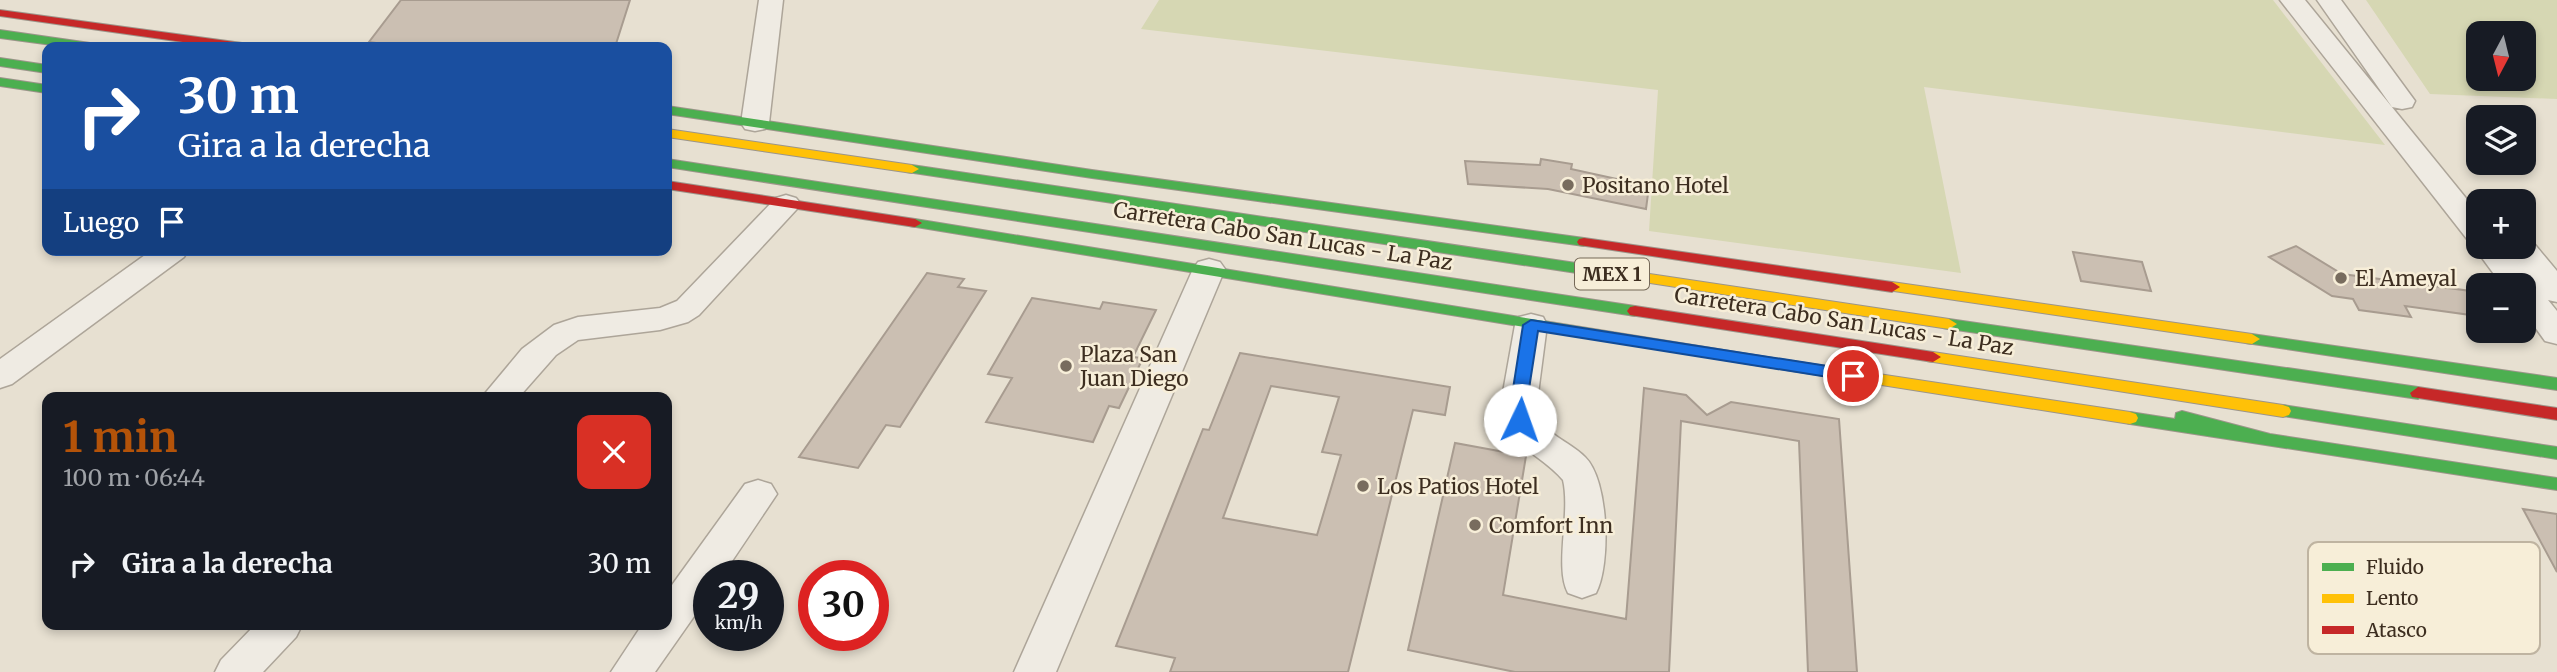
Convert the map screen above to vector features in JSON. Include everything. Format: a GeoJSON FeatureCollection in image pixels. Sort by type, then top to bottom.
{"type":"FeatureCollection","features":[{"type":"Feature","properties":{"kind":"main road"},"geometry":{"type":"LineString","coordinates":[[0,13],[206,42]]}},
{"type":"Feature","properties":{"kind":"main road"},"geometry":{"type":"LineString","coordinates":[[0,34],[55,42]]}},
{"type":"Feature","properties":{"kind":"main road"},"geometry":{"type":"LineString","coordinates":[[0,62],[42,68]]}},
{"type":"Feature","properties":{"kind":"main road"},"geometry":{"type":"LineString","coordinates":[[0,82],[42,88]]}},
{"type":"Feature","properties":{"kind":"main road"},"geometry":{"type":"LineString","coordinates":[[672,111],[2557,384]]}},
{"type":"Feature","properties":{"kind":"main road","name":"Carretera Cabo San Lucas - La Paz"},"geometry":{"type":"LineString","coordinates":[[672,134],[2557,414]]}},
{"type":"Feature","properties":{"kind":"main road","name":"Carretera Cabo San Lucas - La Paz"},"geometry":{"type":"LineString","coordinates":[[672,164],[2557,453]]}},
{"type":"Feature","properties":{"kind":"main road"},"geometry":{"type":"LineString","coordinates":[[1049,167],[1247,220]]}},
{"type":"Feature","properties":{"kind":"main road"},"geometry":{"type":"LineString","coordinates":[[672,186],[1209,269],[1531,325],[2557,484]]}},
{"type":"Feature","properties":{"kind":"main road"},"geometry":{"type":"LineString","coordinates":[[1299,228],[1512,231]]}},
{"type":"Feature","properties":{"kind":"main road"},"geometry":{"type":"LineString","coordinates":[[1963,361],[2283,443]]}},
{"type":"Feature","properties":{"kind":"street"},"geometry":{"type":"LineString","coordinates":[[755,123],[771,0]]}},
{"type":"Feature","properties":{"kind":"street"},"geometry":{"type":"LineString","coordinates":[[2292,0],[2466,218]]}},
{"type":"Feature","properties":{"kind":"street"},"geometry":{"type":"LineString","coordinates":[[2299,0],[2331,1],[2379,72],[2473,189]]}},
{"type":"Feature","properties":{"kind":"street"},"geometry":{"type":"LineString","coordinates":[[2389,121],[2418,123]]}},
{"type":"Feature","properties":{"kind":"street"},"geometry":{"type":"LineString","coordinates":[[504,392],[564,332],[669,317],[688,308],[786,204]]}},
{"type":"Feature","properties":{"kind":"street"},"geometry":{"type":"LineString","coordinates":[[0,376],[165,256]]}},
{"type":"Feature","properties":{"kind":"street"},"geometry":{"type":"LineString","coordinates":[[2498,259],[2510,273]]}},
{"type":"Feature","properties":{"kind":"street"},"geometry":{"type":"LineString","coordinates":[[2530,259],[2557,292]]}},
{"type":"Feature","properties":{"kind":"street"},"geometry":{"type":"LineString","coordinates":[[1035,672],[1209,269]]}},
{"type":"Feature","properties":{"kind":"street"},"geometry":{"type":"LineString","coordinates":[[2536,306],[2557,333]]}},
{"type":"Feature","properties":{"kind":"street"},"geometry":{"type":"LineString","coordinates":[[1531,325],[1518,408],[1520,420],[1526,431],[1580,474],[1585,491],[1582,582]]}},
{"type":"Feature","properties":{"kind":"street"},"geometry":{"type":"LineString","coordinates":[[672,616],[758,494]]}},
{"type":"Feature","properties":{"kind":"street"},"geometry":{"type":"LineString","coordinates":[[236,672],[276,630]]}},
{"type":"Feature","properties":{"kind":"street"},"geometry":{"type":"LineString","coordinates":[[632,672],[662,630]]}},
{"type":"Feature","properties":{"kind":"green space"},"geometry":{"type":"Polygon","coordinates":[[[1159,0],[2273,0],[2385,145],[1924,87],[1961,273],[1649,231],[1658,90],[1141,29],[1159,0]]]}},
{"type":"Feature","properties":{"kind":"green space"},"geometry":{"type":"Polygon","coordinates":[[[2366,0],[2557,0],[2557,99],[2430,94],[2366,0]]]}},
{"type":"Feature","properties":{"kind":"building"},"geometry":{"type":"Polygon","coordinates":[[[401,0],[630,0],[617,42],[369,42],[401,0]]]}},
{"type":"Feature","properties":{"kind":"building","name":"Positano Hotel"},"geometry":{"type":"Polygon","coordinates":[[[1541,159],[1572,164],[1571,169],[1649,186],[1646,209],[1548,189],[1468,184],[1465,161],[1540,165],[1541,159]]]}},
{"type":"Feature","properties":{"kind":"building","name":"El Ameyal"},"geometry":{"type":"Polygon","coordinates":[[[2296,246],[2342,274],[2466,290],[2466,314],[2405,306],[2411,317],[2359,310],[2353,299],[2332,296],[2269,257],[2296,246]]]}},
{"type":"Feature","properties":{"kind":"building"},"geometry":{"type":"Polygon","coordinates":[[[2073,252],[2142,262],[2151,291],[2081,281],[2073,252]]]}},
{"type":"Feature","properties":{"kind":"building"},"geometry":{"type":"Polygon","coordinates":[[[927,273],[964,279],[958,287],[986,291],[900,427],[886,425],[858,468],[799,457],[927,273]]]}},
{"type":"Feature","properties":{"kind":"building"},"geometry":{"type":"Polygon","coordinates":[[[1032,298],[1100,309],[1103,302],[1156,310],[1133,357],[1143,358],[1119,408],[1109,406],[1093,442],[986,422],[1012,378],[988,374],[1032,298]]]}},
{"type":"Feature","properties":{"kind":"building","name":"Los Patios Hotel"},"geometry":{"type":"Polygon","coordinates":[[[1240,353],[1450,387],[1445,415],[1413,410],[1348,672],[1170,672],[1175,658],[1116,646],[1203,429],[1209,430],[1240,353]],[[1271,386],[1223,518],[1317,535],[1341,455],[1322,452],[1339,397],[1271,386]]]}},
{"type":"Feature","properties":{"kind":"building"},"geometry":{"type":"Polygon","coordinates":[[[1644,388],[1686,395],[1707,415],[1731,402],[1839,419],[1857,672],[1808,672],[1799,441],[1681,421],[1669,672],[1515,672],[1408,650],[1455,443],[1526,456],[1503,595],[1626,619],[1644,388]]]}},
{"type":"Feature","properties":{"kind":"building"},"geometry":{"type":"Polygon","coordinates":[[[2523,509],[2557,514],[2557,572],[2523,509]]]}},
{"type":"Feature","properties":{"kind":"traffic: fast"},"geometry":{"type":"LineString","coordinates":[[0,34],[55,42]]}},
{"type":"Feature","properties":{"kind":"traffic: fast"},"geometry":{"type":"LineString","coordinates":[[0,62],[42,68]]}},
{"type":"Feature","properties":{"kind":"traffic: fast"},"geometry":{"type":"LineString","coordinates":[[0,82],[42,88]]}},
{"type":"Feature","properties":{"kind":"traffic: fast"},"geometry":{"type":"LineString","coordinates":[[672,111],[1092,174],[1584,242]]}},
{"type":"Feature","properties":{"kind":"traffic: fast"},"geometry":{"type":"LineString","coordinates":[[672,164],[1635,311]]}},
{"type":"Feature","properties":{"kind":"traffic: fast"},"geometry":{"type":"LineString","coordinates":[[912,169],[1603,272]]}},
{"type":"Feature","properties":{"kind":"traffic: fast"},"geometry":{"type":"LineString","coordinates":[[915,223],[1767,362]]}},
{"type":"Feature","properties":{"kind":"traffic: fast"},"geometry":{"type":"LineString","coordinates":[[1949,324],[2418,393]]}},
{"type":"Feature","properties":{"kind":"traffic: fast"},"geometry":{"type":"LineString","coordinates":[[2252,339],[2557,384]]}},
{"type":"Feature","properties":{"kind":"traffic: fast"},"geometry":{"type":"LineString","coordinates":[[2283,411],[2557,453]]}},
{"type":"Feature","properties":{"kind":"traffic: fast"},"geometry":{"type":"LineString","coordinates":[[2182,417],[2283,443]]}},
{"type":"Feature","properties":{"kind":"traffic: fast"},"geometry":{"type":"LineString","coordinates":[[2130,418],[2557,484]]}},
{"type":"Feature","properties":{"kind":"traffic: slow"},"geometry":{"type":"LineString","coordinates":[[672,134],[912,169]]}},
{"type":"Feature","properties":{"kind":"traffic: slow"},"geometry":{"type":"LineString","coordinates":[[1603,272],[1949,324]]}},
{"type":"Feature","properties":{"kind":"traffic: slow"},"geometry":{"type":"LineString","coordinates":[[1892,287],[2252,339]]}},
{"type":"Feature","properties":{"kind":"traffic: slow"},"geometry":{"type":"LineString","coordinates":[[1933,357],[2283,411]]}},
{"type":"Feature","properties":{"kind":"traffic: slow"},"geometry":{"type":"LineString","coordinates":[[1767,362],[2130,418]]}},
{"type":"Feature","properties":{"kind":"traffic: jam"},"geometry":{"type":"LineString","coordinates":[[0,13],[206,42]]}},
{"type":"Feature","properties":{"kind":"traffic: jam"},"geometry":{"type":"LineString","coordinates":[[672,186],[915,223]]}},
{"type":"Feature","properties":{"kind":"traffic: jam"},"geometry":{"type":"LineString","coordinates":[[1584,242],[1892,287]]}},
{"type":"Feature","properties":{"kind":"traffic: jam"},"geometry":{"type":"LineString","coordinates":[[1635,311],[1933,357]]}},
{"type":"Feature","properties":{"kind":"traffic: jam"},"geometry":{"type":"LineString","coordinates":[[2418,393],[2557,414]]}},
{"type":"Feature","properties":{"kind":"place","name":"Positano Hotel"},"geometry":{"type":"Point","coordinates":[1568,185]}},
{"type":"Feature","properties":{"kind":"place","name":"El Ameyal"},"geometry":{"type":"Point","coordinates":[2341,278]}},
{"type":"Feature","properties":{"kind":"place","name":"Plaza San Juan Diego"},"geometry":{"type":"Point","coordinates":[1066,366]}},
{"type":"Feature","properties":{"kind":"place","name":"Los Patios Hotel"},"geometry":{"type":"Point","coordinates":[1363,486]}},
{"type":"Feature","properties":{"kind":"place","name":"Comfort Inn"},"geometry":{"type":"Point","coordinates":[1475,525]}},
{"type":"Feature","properties":{"kind":"route"},"geometry":{"type":"LineString","coordinates":[[1520,420],[1518,408],[1531,325],[1853,376]]}}]}
